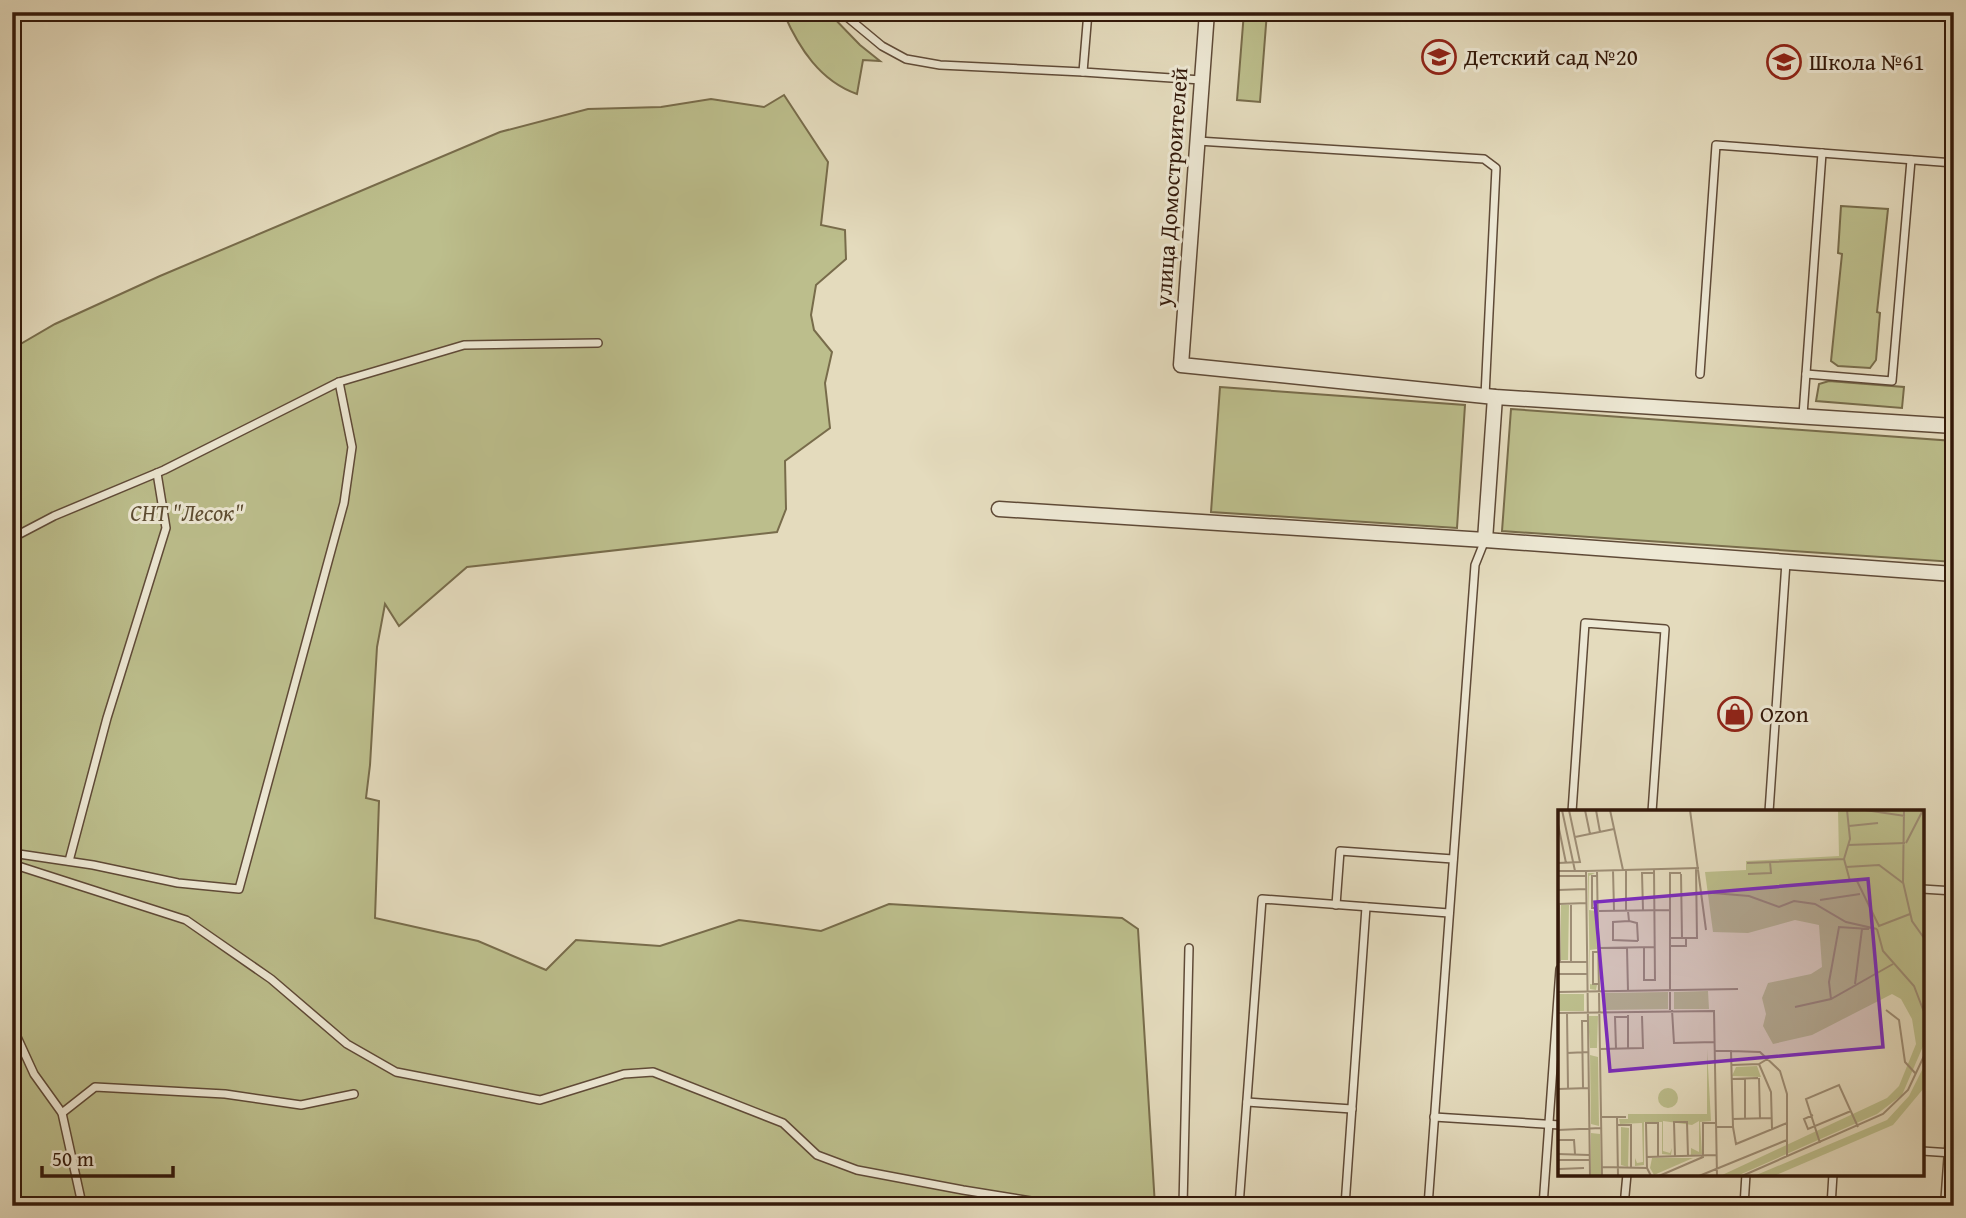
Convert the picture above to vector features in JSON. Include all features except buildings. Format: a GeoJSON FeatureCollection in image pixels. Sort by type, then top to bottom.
{"type":"FeatureCollection","features":[{"type":"Feature","properties":{"kind":"street","name":"улица Домостроителей"},"geometry":{"type":"LineString","coordinates":[[1207,12],[1181,365],[1490,397]]}},
{"type":"Feature","properties":{"kind":"street"},"geometry":{"type":"LineString","coordinates":[[1485,540],[1490,397],[1954,426]]}},
{"type":"Feature","properties":{"kind":"street"},"geometry":{"type":"LineString","coordinates":[[999,509],[1954,574]]}},
{"type":"Feature","properties":{"kind":"street"},"geometry":{"type":"LineString","coordinates":[[1948,1206],[1954,1123]]}},
{"type":"Feature","properties":{"kind":"lane"},"geometry":{"type":"LineString","coordinates":[[841,12],[882,46],[906,59],[940,65],[1202,80]]}},
{"type":"Feature","properties":{"kind":"lane"},"geometry":{"type":"LineString","coordinates":[[1083,72],[1088,12]]}},
{"type":"Feature","properties":{"kind":"lane"},"geometry":{"type":"LineString","coordinates":[[1197,141],[1483,159],[1491,163],[1496,168],[1490,397]]}},
{"type":"Feature","properties":{"kind":"lane"},"geometry":{"type":"LineString","coordinates":[[1700,374],[1716,145],[1954,163]]}},
{"type":"Feature","properties":{"kind":"lane"},"geometry":{"type":"LineString","coordinates":[[1803,415],[1822,153]]}},
{"type":"Feature","properties":{"kind":"lane"},"geometry":{"type":"LineString","coordinates":[[1806,374],[1892,382],[1911,160]]}},
{"type":"Feature","properties":{"kind":"lane"},"geometry":{"type":"LineString","coordinates":[[12,538],[54,516],[157,473],[339,382],[464,345],[598,343]]}},
{"type":"Feature","properties":{"kind":"lane"},"geometry":{"type":"LineString","coordinates":[[12,853],[69,861],[178,883],[239,889],[344,503],[352,447],[339,382]]}},
{"type":"Feature","properties":{"kind":"lane"},"geometry":{"type":"LineString","coordinates":[[69,861],[107,718],[166,528],[157,473]]}},
{"type":"Feature","properties":{"kind":"lane"},"geometry":{"type":"LineString","coordinates":[[1428,1206],[1475,565],[1485,540]]}},
{"type":"Feature","properties":{"kind":"lane"},"geometry":{"type":"LineString","coordinates":[[1769,810],[1786,562]]}},
{"type":"Feature","properties":{"kind":"lane"},"geometry":{"type":"LineString","coordinates":[[1572,810],[1585,623],[1665,629],[1652,810]]}},
{"type":"Feature","properties":{"kind":"lane"},"geometry":{"type":"LineString","coordinates":[[1336,905],[1340,851],[1453,859]]}},
{"type":"Feature","properties":{"kind":"lane"},"geometry":{"type":"LineString","coordinates":[[12,864],[186,920],[271,979],[347,1044],[396,1072],[540,1100],[624,1074],[653,1072],[783,1123],[817,1155],[857,1170],[1062,1206]]}},
{"type":"Feature","properties":{"kind":"lane"},"geometry":{"type":"LineString","coordinates":[[1924,889],[1954,891]]}},
{"type":"Feature","properties":{"kind":"lane"},"geometry":{"type":"LineString","coordinates":[[1239,1206],[1262,899],[1449,913]]}},
{"type":"Feature","properties":{"kind":"lane"},"geometry":{"type":"LineString","coordinates":[[1345,1206],[1366,907]]}},
{"type":"Feature","properties":{"kind":"lane"},"geometry":{"type":"LineString","coordinates":[[1184,1206],[1189,948]]}},
{"type":"Feature","properties":{"kind":"lane"},"geometry":{"type":"LineString","coordinates":[[1543,1206],[1558,997]]}},
{"type":"Feature","properties":{"kind":"lane"},"geometry":{"type":"LineString","coordinates":[[12,1026],[34,1074],[62,1113],[82,1204],[89,1206]]}},
{"type":"Feature","properties":{"kind":"lane"},"geometry":{"type":"LineString","coordinates":[[62,1113],[95,1087],[225,1094],[301,1105],[354,1094]]}},
{"type":"Feature","properties":{"kind":"lane"},"geometry":{"type":"LineString","coordinates":[[1247,1102],[1352,1109]]}},
{"type":"Feature","properties":{"kind":"lane"},"geometry":{"type":"LineString","coordinates":[[1434,1117],[1558,1125]]}},
{"type":"Feature","properties":{"kind":"lane"},"geometry":{"type":"LineString","coordinates":[[1924,1151],[1952,1153]]}},
{"type":"Feature","properties":{"kind":"lane"},"geometry":{"type":"LineString","coordinates":[[1624,1206],[1627,1176]]}},
{"type":"Feature","properties":{"kind":"lane"},"geometry":{"type":"LineString","coordinates":[[1744,1206],[1746,1176]]}},
{"type":"Feature","properties":{"kind":"lane"},"geometry":{"type":"LineString","coordinates":[[1831,1206],[1833,1176]]}},
{"type":"Feature","properties":{"kind":"green space"},"geometry":{"type":"Polygon","coordinates":[[[780,12],[828,12],[880,61],[863,60],[857,94],[832,81],[812,62],[784,14],[780,12]]]}},
{"type":"Feature","properties":{"kind":"green space"},"geometry":{"type":"Polygon","coordinates":[[[1244,12],[1267,12],[1260,102],[1237,100],[1244,12]]]}},
{"type":"Feature","properties":{"kind":"green space","name":"СНТ \"Лесок\""},"geometry":{"type":"Polygon","coordinates":[[[784,95],[828,162],[821,225],[845,230],[846,259],[816,285],[811,315],[814,330],[832,352],[825,383],[830,428],[785,461],[786,509],[777,532],[467,567],[399,626],[385,604],[377,647],[366,798],[379,801],[375,918],[478,941],[546,970],[576,940],[660,946],[739,920],[821,931],[889,904],[1122,918],[1138,929],[1155,1206],[12,1206],[12,349],[55,324],[160,276],[500,132],[588,109],[661,107],[711,99],[764,107],[784,95]]]}},
{"type":"Feature","properties":{"kind":"green space"},"geometry":{"type":"Polygon","coordinates":[[[1841,206],[1888,209],[1877,312],[1880,313],[1876,360],[1870,368],[1838,366],[1831,361],[1842,254],[1838,253],[1841,206]]]}},
{"type":"Feature","properties":{"kind":"green space"},"geometry":{"type":"Polygon","coordinates":[[[1829,381],[1904,387],[1902,408],[1816,401],[1819,384],[1829,381]]]}},
{"type":"Feature","properties":{"kind":"green space"},"geometry":{"type":"Polygon","coordinates":[[[1220,387],[1465,405],[1457,528],[1211,512],[1220,387]]]}},
{"type":"Feature","properties":{"kind":"green space"},"geometry":{"type":"Polygon","coordinates":[[[1511,409],[1954,441],[1954,562],[1502,531],[1511,409]]]}},
{"type":"Feature","properties":{"kind":"place","name":"Детский сад №20"},"geometry":{"type":"Point","coordinates":[1439,57]}},
{"type":"Feature","properties":{"kind":"place","name":"Школа №61"},"geometry":{"type":"Point","coordinates":[1784,62]}},
{"type":"Feature","properties":{"kind":"place","name":"Ozon"},"geometry":{"type":"Point","coordinates":[1735,714]}}]}
